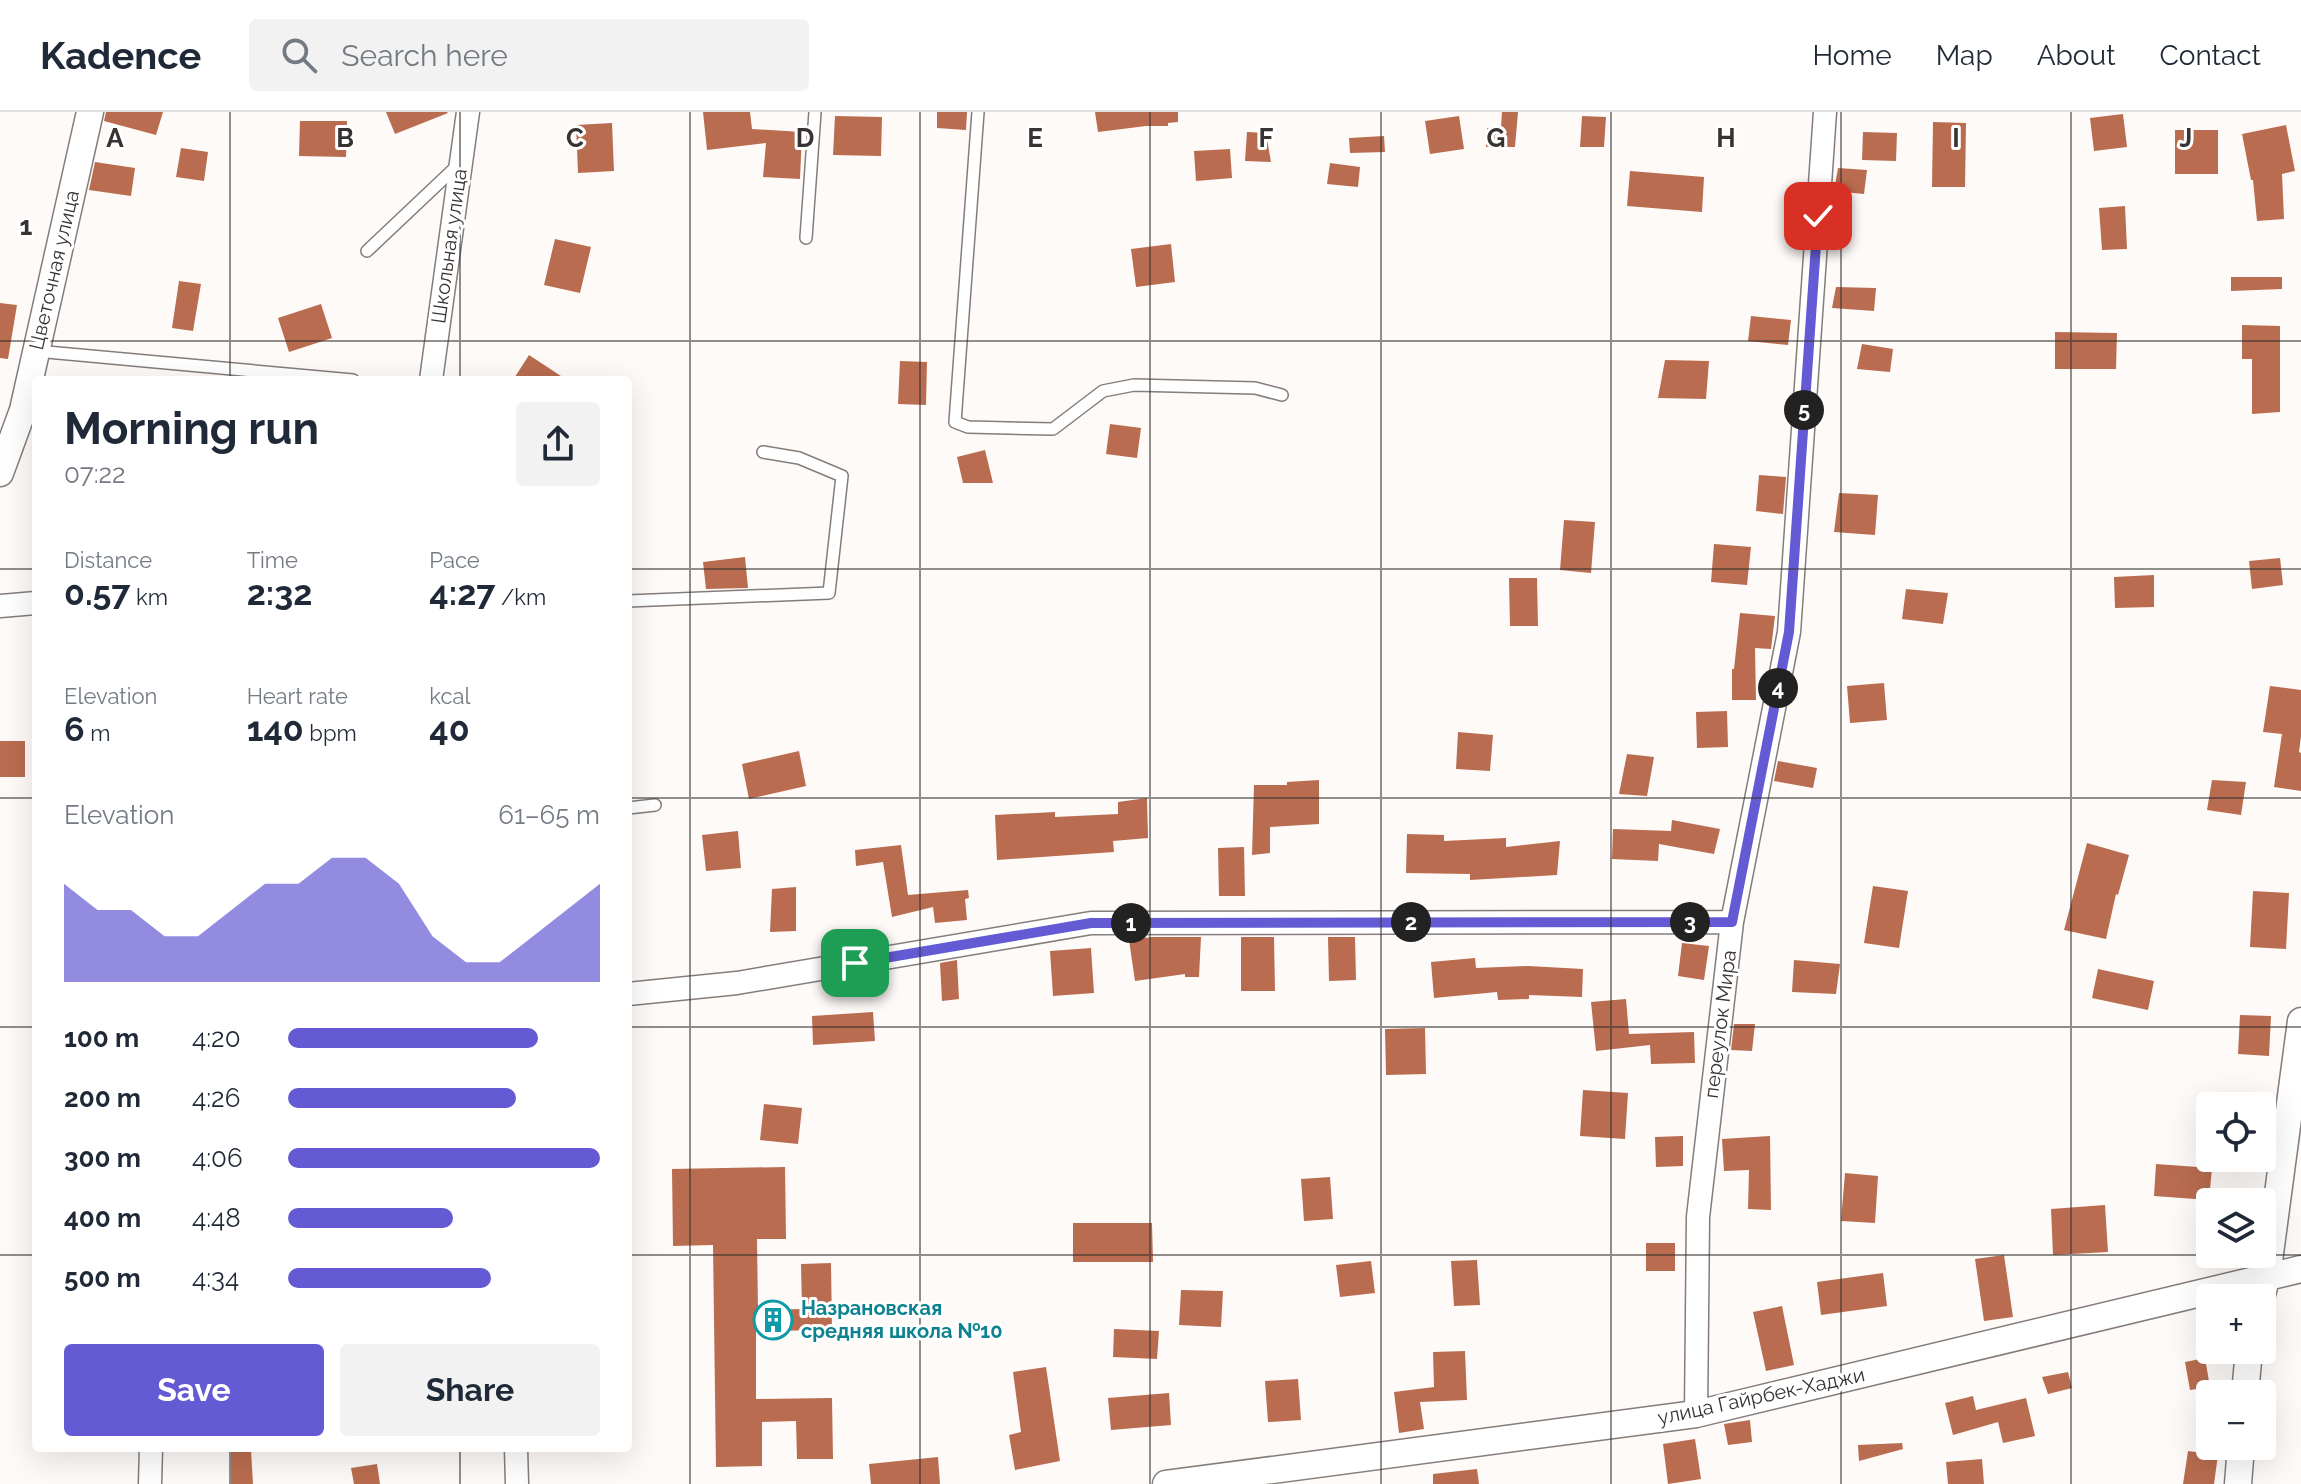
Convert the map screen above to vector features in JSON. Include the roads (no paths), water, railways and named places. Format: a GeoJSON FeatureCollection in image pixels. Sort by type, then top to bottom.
{"type":"FeatureCollection","features":[{"type":"Feature","properties":{"kind":"street","name":"Цветочная улица"},"geometry":{"type":"LineString","coordinates":[[0,473],[23,410],[90,112]]}},
{"type":"Feature","properties":{"kind":"street","name":"Школьная улица"},"geometry":{"type":"LineString","coordinates":[[432,376],[468,112]]}},
{"type":"Feature","properties":{"kind":"street","name":"переулок Мира"},"geometry":{"type":"LineString","coordinates":[[1696,1414],[1698,1217],[1732,922],[1789,632],[1825,112]]}},
{"type":"Feature","properties":{"kind":"street"},"geometry":{"type":"LineString","coordinates":[[0,606],[32,603]]}},
{"type":"Feature","properties":{"kind":"street"},"geometry":{"type":"LineString","coordinates":[[632,994],[737,983],[1091,923],[1732,922]]}},
{"type":"Feature","properties":{"kind":"street"},"geometry":{"type":"LineString","coordinates":[[2264,1284],[2301,1021]]}},
{"type":"Feature","properties":{"kind":"street","name":"улица Гайрбек-Хаджи"},"geometry":{"type":"LineString","coordinates":[[2270,1284],[2301,1269]]}},
{"type":"Feature","properties":{"kind":"street","name":"улица Гайрбек-Хаджи"},"geometry":{"type":"LineString","coordinates":[[1166,1484],[1696,1414],[2196,1302]]}},
{"type":"Feature","properties":{"kind":"street"},"geometry":{"type":"LineString","coordinates":[[150,1484],[151,1452]]}},
{"type":"Feature","properties":{"kind":"street"},"geometry":{"type":"LineString","coordinates":[[516,1452],[517,1484]]}},
{"type":"Feature","properties":{"kind":"street"},"geometry":{"type":"LineString","coordinates":[[2238,1484],[2240,1460]]}},
{"type":"Feature","properties":{"kind":"lane"},"geometry":{"type":"LineString","coordinates":[[806,238],[815,112]]}},
{"type":"Feature","properties":{"kind":"lane"},"geometry":{"type":"LineString","coordinates":[[978,112],[955,422],[968,427],[1053,429],[1103,391],[1134,385],[1255,388],[1282,395]]}},
{"type":"Feature","properties":{"kind":"lane"},"geometry":{"type":"LineString","coordinates":[[367,251],[461,162]]}},
{"type":"Feature","properties":{"kind":"lane"},"geometry":{"type":"LineString","coordinates":[[36,351],[309,376]]}},
{"type":"Feature","properties":{"kind":"lane"},"geometry":{"type":"LineString","coordinates":[[632,601],[829,593],[842,476],[799,458],[763,452]]}},
{"type":"Feature","properties":{"kind":"lane"},"geometry":{"type":"LineString","coordinates":[[632,808],[655,805]]}},
{"type":"Feature","properties":{"kind":"place","name":"Назрановская средняя школа №10"},"geometry":{"type":"Point","coordinates":[773,1320]}}]}
